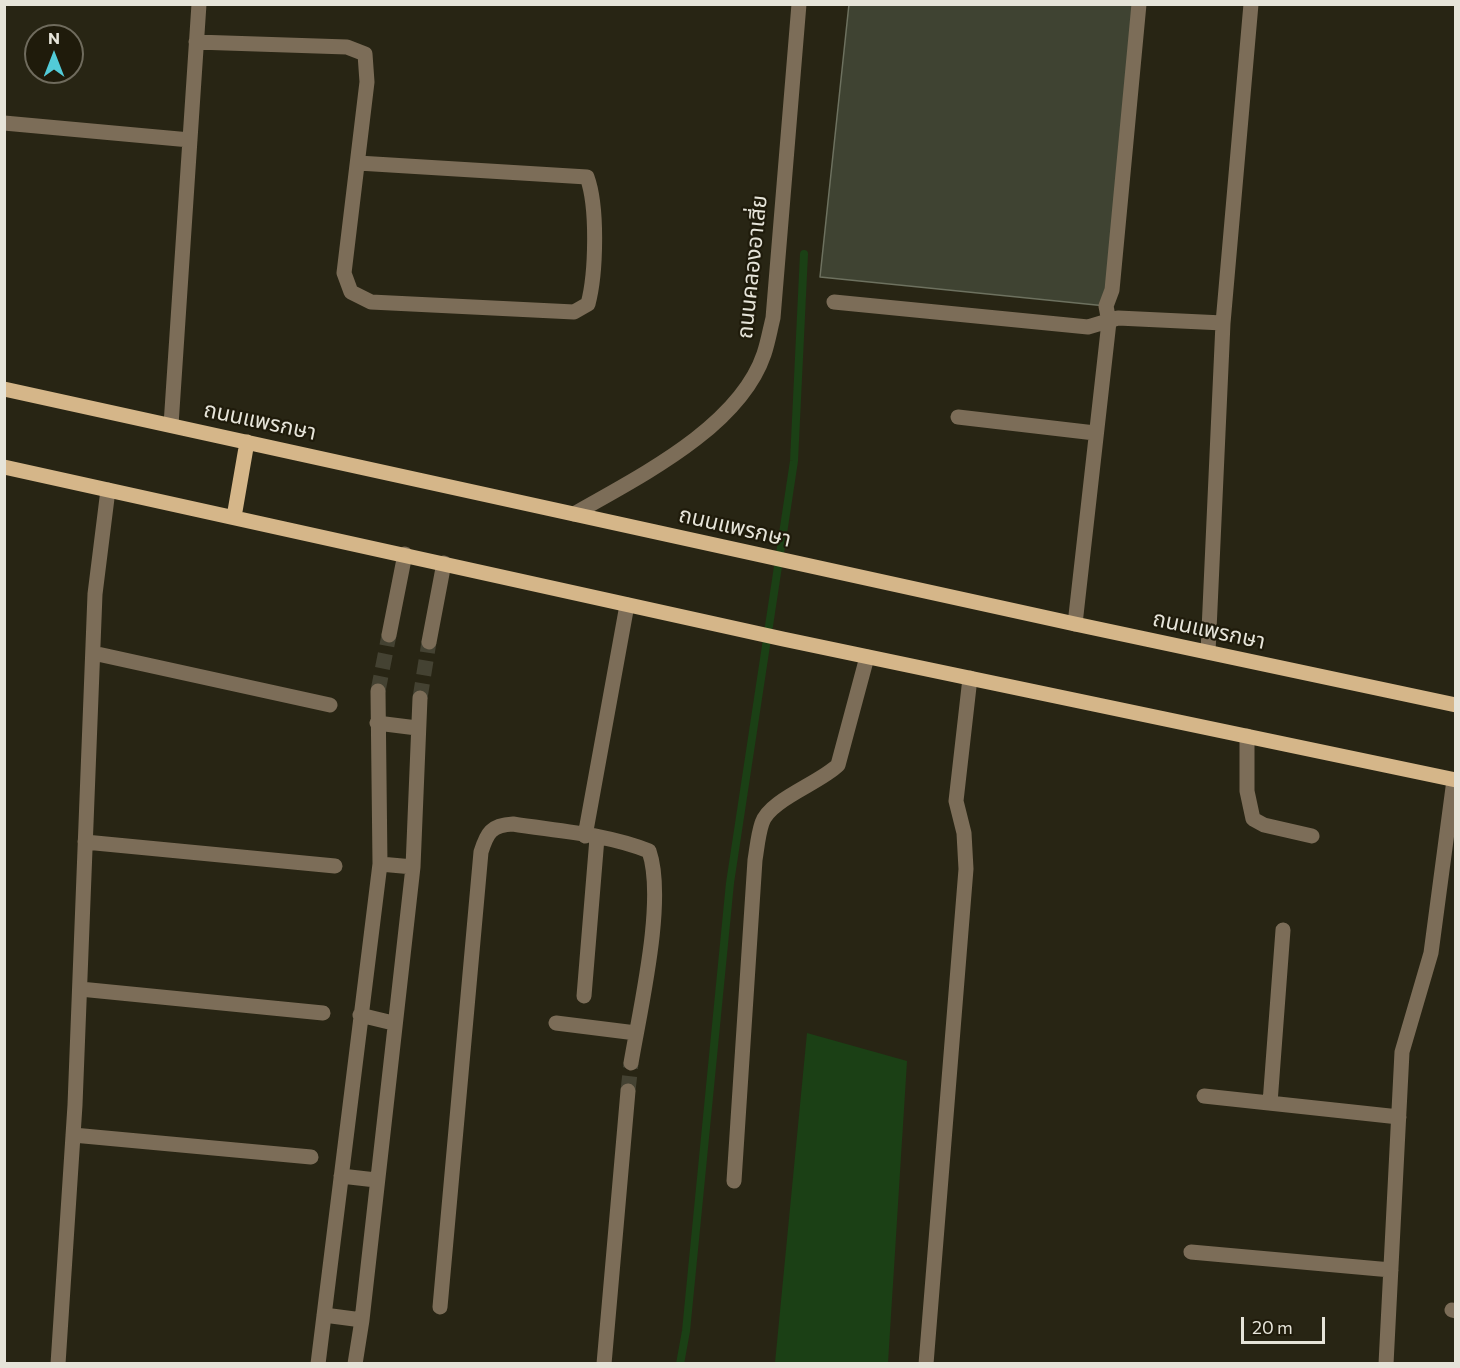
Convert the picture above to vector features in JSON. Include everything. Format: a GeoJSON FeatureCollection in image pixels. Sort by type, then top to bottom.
{"type":"FeatureCollection","features":[{"type":"Feature","properties":{"kind":"main road","name":"ถนนแพรกษา"},"geometry":{"type":"LineString","coordinates":[[4,389],[1074,624],[1455,705]]}},
{"type":"Feature","properties":{"kind":"main road"},"geometry":{"type":"LineString","coordinates":[[234,517],[247,442]]}},
{"type":"Feature","properties":{"kind":"main road"},"geometry":{"type":"LineString","coordinates":[[4,467],[405,554],[721,626],[1455,780]]}},
{"type":"Feature","properties":{"kind":"street"},"geometry":{"type":"LineString","coordinates":[[171,425],[199,4]]}},
{"type":"Feature","properties":{"kind":"street","name":"ถนนคลองอาเสี่ย"},"geometry":{"type":"LineString","coordinates":[[574,514],[681,452],[748,386],[764,355],[773,318],[799,4]]}},
{"type":"Feature","properties":{"kind":"street"},"geometry":{"type":"LineString","coordinates":[[1074,624],[1109,322],[1106,306],[1112,290],[1139,4]]}},
{"type":"Feature","properties":{"kind":"street"},"geometry":{"type":"LineString","coordinates":[[1208,652],[1223,323],[1251,4]]}},
{"type":"Feature","properties":{"kind":"street"},"geometry":{"type":"LineString","coordinates":[[196,42],[347,47],[365,54],[368,82],[344,273],[351,292],[371,302],[538,311],[574,312],[588,304],[593,285],[593,193],[587,177],[358,164]]}},
{"type":"Feature","properties":{"kind":"street"},"geometry":{"type":"LineString","coordinates":[[4,123],[190,140]]}},
{"type":"Feature","properties":{"kind":"street"},"geometry":{"type":"LineString","coordinates":[[834,302],[1088,327],[1118,318],[1223,323]]}},
{"type":"Feature","properties":{"kind":"street"},"geometry":{"type":"LineString","coordinates":[[958,417],[1095,433]]}},
{"type":"Feature","properties":{"kind":"street"},"geometry":{"type":"LineString","coordinates":[[58,1364],[73,1135],[95,594],[108,490]]}},
{"type":"Feature","properties":{"kind":"street"},"geometry":{"type":"LineString","coordinates":[[389,635],[405,554]]}},
{"type":"Feature","properties":{"kind":"street"},"geometry":{"type":"LineString","coordinates":[[429,642],[444,563]]}},
{"type":"Feature","properties":{"kind":"street"},"geometry":{"type":"LineString","coordinates":[[584,996],[591,837],[627,605]]}},
{"type":"Feature","properties":{"kind":"street"},"geometry":{"type":"LineString","coordinates":[[93,653],[330,705]]}},
{"type":"Feature","properties":{"kind":"street"},"geometry":{"type":"LineString","coordinates":[[734,1181],[755,860],[762,821],[780,802],[826,777],[838,765],[867,657]]}},
{"type":"Feature","properties":{"kind":"street"},"geometry":{"type":"LineString","coordinates":[[926,1364],[966,869],[964,832],[956,801],[970,678]]}},
{"type":"Feature","properties":{"kind":"street"},"geometry":{"type":"LineString","coordinates":[[318,1364],[380,864],[376,723],[378,691]]}},
{"type":"Feature","properties":{"kind":"street"},"geometry":{"type":"LineString","coordinates":[[355,1364],[362,1320],[393,1023],[413,867],[420,698]]}},
{"type":"Feature","properties":{"kind":"street"},"geometry":{"type":"LineString","coordinates":[[376,723],[417,728]]}},
{"type":"Feature","properties":{"kind":"street"},"geometry":{"type":"LineString","coordinates":[[1247,736],[1246,791],[1253,819],[1264,825],[1312,836]]}},
{"type":"Feature","properties":{"kind":"street"},"geometry":{"type":"LineString","coordinates":[[1386,1364],[1402,1052],[1431,953],[1455,780]]}},
{"type":"Feature","properties":{"kind":"street"},"geometry":{"type":"LineString","coordinates":[[440,1307],[481,852],[486,833],[499,825],[513,824],[632,844],[650,850],[655,868],[655,910],[631,1063]]}},
{"type":"Feature","properties":{"kind":"street"},"geometry":{"type":"LineString","coordinates":[[86,842],[335,866]]}},
{"type":"Feature","properties":{"kind":"street"},"geometry":{"type":"LineString","coordinates":[[380,864],[413,867]]}},
{"type":"Feature","properties":{"kind":"street"},"geometry":{"type":"LineString","coordinates":[[1270,1103],[1283,930]]}},
{"type":"Feature","properties":{"kind":"street"},"geometry":{"type":"LineString","coordinates":[[80,989],[323,1013]]}},
{"type":"Feature","properties":{"kind":"street"},"geometry":{"type":"LineString","coordinates":[[360,1015],[393,1023]]}},
{"type":"Feature","properties":{"kind":"street"},"geometry":{"type":"LineString","coordinates":[[556,1023],[636,1033]]}},
{"type":"Feature","properties":{"kind":"street"},"geometry":{"type":"LineString","coordinates":[[604,1364],[628,1091]]}},
{"type":"Feature","properties":{"kind":"street"},"geometry":{"type":"LineString","coordinates":[[1203,1096],[1399,1117]]}},
{"type":"Feature","properties":{"kind":"street"},"geometry":{"type":"LineString","coordinates":[[73,1135],[311,1157]]}},
{"type":"Feature","properties":{"kind":"street"},"geometry":{"type":"LineString","coordinates":[[341,1176],[376,1180]]}},
{"type":"Feature","properties":{"kind":"street"},"geometry":{"type":"LineString","coordinates":[[1191,1252],[1391,1270]]}},
{"type":"Feature","properties":{"kind":"street"},"geometry":{"type":"LineString","coordinates":[[324,1315],[362,1320]]}},
{"type":"Feature","properties":{"kind":"shaded area"},"geometry":{"type":"Polygon","coordinates":[[[807,1033],[907,1061],[888,1363],[775,1363],[807,1033]]]}},
{"type":"Feature","properties":{"kind":"building"},"geometry":{"type":"Polygon","coordinates":[[[849,4],[1138,4],[1106,306],[820,277],[849,4]]]}},
{"type":"Feature","properties":{"kind":"waterway"},"geometry":{"type":"LineString","coordinates":[[680,1364],[686,1331],[730,883],[794,461],[804,254]]}},
{"type":"Feature","properties":{"kind":"tunnel"},"geometry":{"type":"LineString","coordinates":[[378,691],[389,635]]}},
{"type":"Feature","properties":{"kind":"tunnel"},"geometry":{"type":"LineString","coordinates":[[420,698],[429,642]]}},
{"type":"Feature","properties":{"kind":"tunnel"},"geometry":{"type":"LineString","coordinates":[[628,1091],[631,1063]]}}]}
